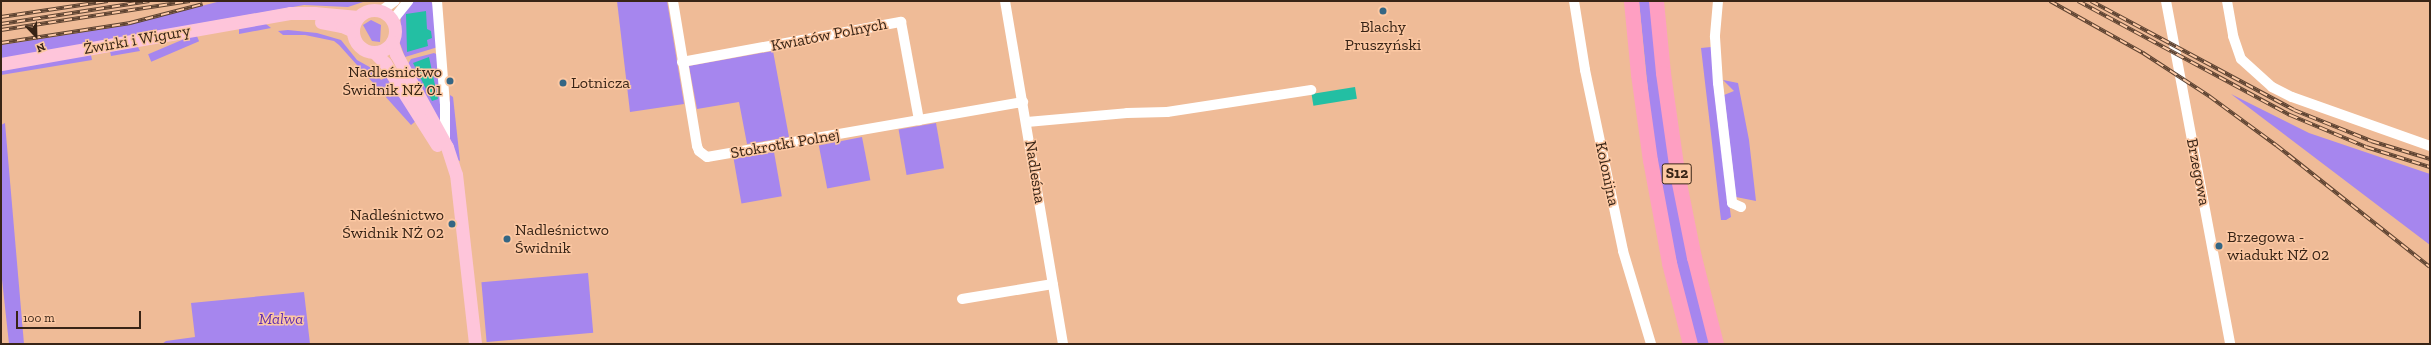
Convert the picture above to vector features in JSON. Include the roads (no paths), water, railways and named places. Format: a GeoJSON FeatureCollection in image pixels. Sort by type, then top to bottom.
{"type":"FeatureCollection","features":[{"type":"Feature","properties":{"kind":"highway","name":"S12"},"geometry":{"type":"LineString","coordinates":[[1632,1],[1641,104],[1651,167],[1669,263],[1690,344]]}},
{"type":"Feature","properties":{"kind":"highway","name":"S12"},"geometry":{"type":"LineString","coordinates":[[1656,1],[1662,73],[1678,178],[1694,257],[1716,344]]}},
{"type":"Feature","properties":{"kind":"main road"},"geometry":{"type":"LineString","coordinates":[[374,52],[386,49],[392,42],[395,31],[392,21],[381,11],[369,11],[358,17],[353,31],[359,46],[374,52],[385,63],[438,148],[450,176],[461,221],[475,344]]}},
{"type":"Feature","properties":{"kind":"main road","name":"Żwirki i Wigury"},"geometry":{"type":"LineString","coordinates":[[1,64],[305,12],[358,17]]}},
{"type":"Feature","properties":{"kind":"main road","name":"Żwirki i Wigury"},"geometry":{"type":"LineString","coordinates":[[273,18],[330,23],[353,31]]}},
{"type":"Feature","properties":{"kind":"main road"},"geometry":{"type":"LineString","coordinates":[[392,42],[396,54],[445,143],[456,174],[462,211],[461,221]]}},
{"type":"Feature","properties":{"kind":"street"},"geometry":{"type":"LineString","coordinates":[[381,11],[395,1]]}},
{"type":"Feature","properties":{"kind":"street"},"geometry":{"type":"LineString","coordinates":[[392,21],[408,1]]}},
{"type":"Feature","properties":{"kind":"street"},"geometry":{"type":"LineString","coordinates":[[437,1],[441,42],[445,143]]}},
{"type":"Feature","properties":{"kind":"street","name":"Stokrotki Polnej"},"geometry":{"type":"LineString","coordinates":[[674,1],[682,62],[697,146],[699,151],[707,157],[1023,102]]}},
{"type":"Feature","properties":{"kind":"street","name":"Nadleśna"},"geometry":{"type":"LineString","coordinates":[[1005,1],[1027,122],[1062,344]]}},
{"type":"Feature","properties":{"kind":"street","name":"Kolonijna"},"geometry":{"type":"LineString","coordinates":[[1574,1],[1585,70],[1623,251],[1650,344]]}},
{"type":"Feature","properties":{"kind":"street"},"geometry":{"type":"LineString","coordinates":[[1718,1],[1715,37],[1718,83],[1732,202],[1741,208]]}},
{"type":"Feature","properties":{"kind":"street","name":"Brzegowa"},"geometry":{"type":"LineString","coordinates":[[2166,1],[2230,344]]}},
{"type":"Feature","properties":{"kind":"street"},"geometry":{"type":"LineString","coordinates":[[2227,1],[2233,36],[2241,59],[2272,87],[2292,97],[2430,146]]}},
{"type":"Feature","properties":{"kind":"street","name":"Kwiatów Polnych"},"geometry":{"type":"LineString","coordinates":[[682,62],[901,22],[919,120]]}},
{"type":"Feature","properties":{"kind":"street"},"geometry":{"type":"LineString","coordinates":[[1027,122],[1126,113],[1167,112],[1311,90]]}},
{"type":"Feature","properties":{"kind":"street"},"geometry":{"type":"LineString","coordinates":[[962,299],[1053,284]]}},
{"type":"Feature","properties":{"kind":"water"},"geometry":{"type":"Polygon","coordinates":[[[426,11],[427,29],[431,31],[432,38],[427,40],[428,46],[407,52],[406,14],[426,11]]]}},
{"type":"Feature","properties":{"kind":"water"},"geometry":{"type":"Polygon","coordinates":[[[429,57],[438,99],[432,101],[413,63],[429,57]]]}},
{"type":"Feature","properties":{"kind":"water"},"geometry":{"type":"Polygon","coordinates":[[[1355,87],[1357,99],[1313,106],[1312,94],[1355,87]]]}},
{"type":"Feature","properties":{"kind":"railway"},"geometry":{"type":"LineString","coordinates":[[1,17],[108,1]]}},
{"type":"Feature","properties":{"kind":"railway"},"geometry":{"type":"LineString","coordinates":[[1,24],[149,1]]}},
{"type":"Feature","properties":{"kind":"railway"},"geometry":{"type":"LineString","coordinates":[[1,30],[190,1]]}},
{"type":"Feature","properties":{"kind":"railway"},"geometry":{"type":"LineString","coordinates":[[2050,1],[2143,53],[2209,96],[2276,145],[2430,267]]}},
{"type":"Feature","properties":{"kind":"railway"},"geometry":{"type":"LineString","coordinates":[[2078,1],[2290,115],[2366,147],[2430,167]]}},
{"type":"Feature","properties":{"kind":"railway"},"geometry":{"type":"LineString","coordinates":[[2091,1],[2294,110],[2371,141],[2430,159]]}},
{"type":"Feature","properties":{"kind":"railway"},"geometry":{"type":"LineString","coordinates":[[1,43],[130,23],[203,4]]}},
{"type":"Feature","properties":{"kind":"place","name":"Blachy Pruszyński"},"geometry":{"type":"Point","coordinates":[1383,11]}},
{"type":"Feature","properties":{"kind":"place","name":"Nadleśnictwo Świdnik NŻ 01"},"geometry":{"type":"Point","coordinates":[450,81]}},
{"type":"Feature","properties":{"kind":"place","name":"Lotnicza"},"geometry":{"type":"Point","coordinates":[563,83]}},
{"type":"Feature","properties":{"kind":"place","name":"Nadleśnictwo Świdnik NŻ 02"},"geometry":{"type":"Point","coordinates":[452,224]}},
{"type":"Feature","properties":{"kind":"place","name":"Nadleśnictwo Świdnik"},"geometry":{"type":"Point","coordinates":[507,239]}},
{"type":"Feature","properties":{"kind":"place","name":"Brzegowa - wiadukt NŻ 02"},"geometry":{"type":"Point","coordinates":[2219,246]}},
{"type":"Feature","properties":{"kind":"park label","name":"Malwa"},"geometry":{"type":"Point","coordinates":[281,319]}}]}
